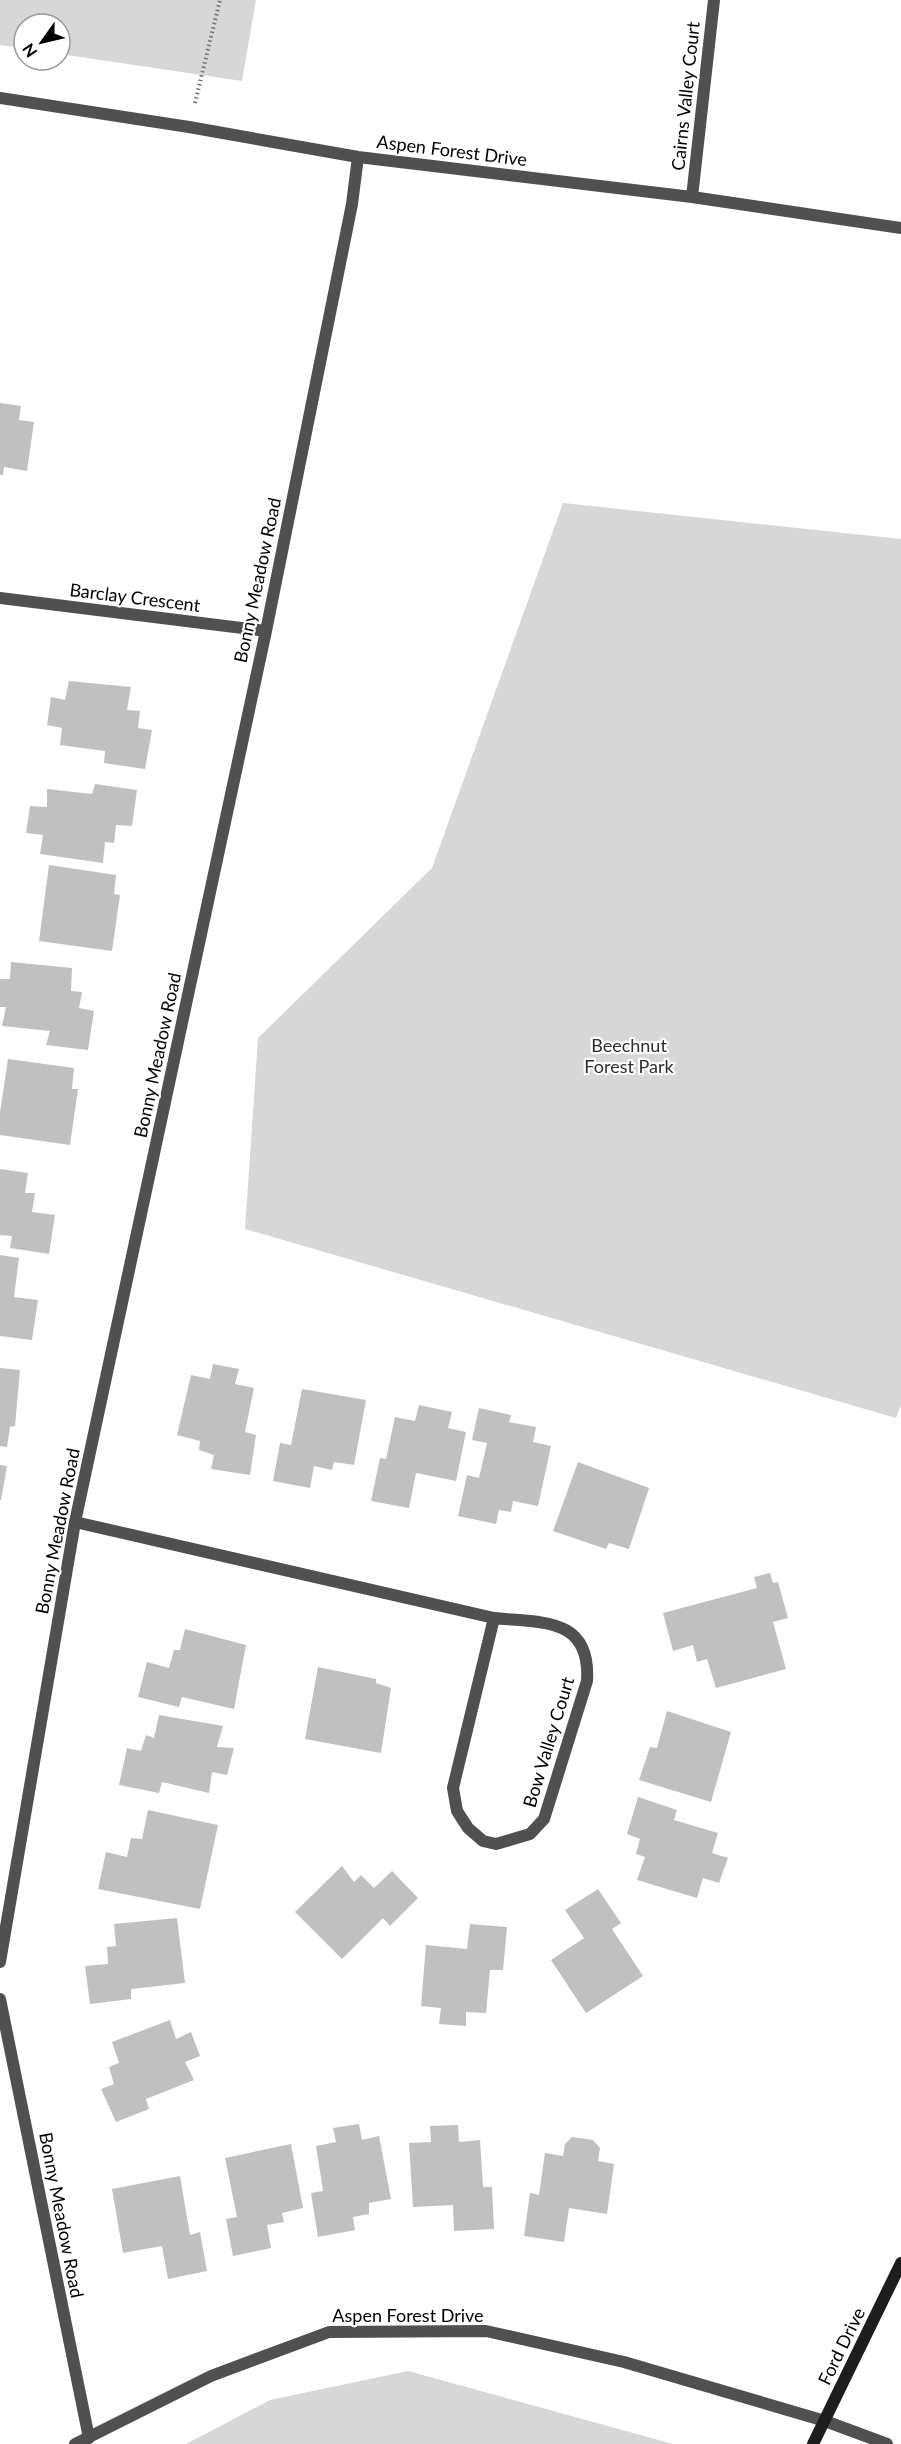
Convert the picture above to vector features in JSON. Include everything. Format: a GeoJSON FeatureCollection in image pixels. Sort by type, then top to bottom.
{"type":"FeatureCollection","features":[{"type":"Feature","properties":{"kind":"main road","name":"Ford Drive"},"geometry":{"type":"LineString","coordinates":[[813,2444],[901,2263]]}},
{"type":"Feature","properties":{"kind":"street","name":"Cairns Valley Court"},"geometry":{"type":"LineString","coordinates":[[692,197],[714,0]]}},
{"type":"Feature","properties":{"kind":"street","name":"Aspen Forest Drive"},"geometry":{"type":"LineString","coordinates":[[0,98],[189,127],[358,157],[692,197],[901,228]]}},
{"type":"Feature","properties":{"kind":"street","name":"Bonny Meadow Road"},"geometry":{"type":"LineString","coordinates":[[0,1962],[75,1522],[266,631],[352,204],[358,157]]}},
{"type":"Feature","properties":{"kind":"street","name":"Barclay Crescent"},"geometry":{"type":"LineString","coordinates":[[0,598],[266,631]]}},
{"type":"Feature","properties":{"kind":"street","name":"Bow Valley Court"},"geometry":{"type":"LineString","coordinates":[[75,1522],[494,1618],[554,1624],[571,1632],[584,1648],[588,1663],[586,1681],[544,1819],[530,1834],[496,1844],[483,1841],[468,1828],[457,1811],[453,1788],[494,1618]]}},
{"type":"Feature","properties":{"kind":"street","name":"Bonny Meadow Road"},"geometry":{"type":"LineString","coordinates":[[0,1999],[89,2438]]}},
{"type":"Feature","properties":{"kind":"street","name":"Aspen Forest Drive"},"geometry":{"type":"LineString","coordinates":[[75,2444],[211,2376],[329,2332],[486,2331],[624,2362],[825,2421],[887,2444]]}},
{"type":"Feature","properties":{"kind":"path"},"geometry":{"type":"LineString","coordinates":[[189,127],[220,0]]}},
{"type":"Feature","properties":{"kind":"green space"},"geometry":{"type":"Polygon","coordinates":[[[0,0],[256,0],[242,81],[72,56],[72,12],[12,12],[12,46],[0,45],[0,0]]]}},
{"type":"Feature","properties":{"kind":"green space","name":"Beechnut Forest Park"},"geometry":{"type":"Polygon","coordinates":[[[563,503],[901,539],[901,1405],[896,1418],[245,1229],[258,1038],[432,868],[563,503]]]}},
{"type":"Feature","properties":{"kind":"green space"},"geometry":{"type":"Polygon","coordinates":[[[408,2371],[673,2444],[186,2444],[270,2400],[408,2371]]]}},
{"type":"Feature","properties":{"kind":"building"},"geometry":{"type":"Polygon","coordinates":[[[0,403],[21,406],[19,420],[34,422],[27,471],[4,467],[3,475],[0,475],[0,403]]]}},
{"type":"Feature","properties":{"kind":"building"},"geometry":{"type":"Polygon","coordinates":[[[69,681],[131,687],[127,710],[140,711],[138,728],[152,730],[145,769],[104,763],[105,751],[60,745],[62,728],[47,725],[51,697],[65,700],[69,681]]]}},
{"type":"Feature","properties":{"kind":"building"},"geometry":{"type":"Polygon","coordinates":[[[95,784],[137,790],[132,826],[116,825],[114,843],[105,842],[103,863],[40,854],[43,835],[26,833],[30,806],[47,807],[47,789],[92,794],[95,784]]]}},
{"type":"Feature","properties":{"kind":"building"},"geometry":{"type":"Polygon","coordinates":[[[49,865],[116,875],[114,894],[120,895],[112,951],[39,941],[49,865]]]}},
{"type":"Feature","properties":{"kind":"building"},"geometry":{"type":"Polygon","coordinates":[[[11,962],[72,968],[71,991],[82,992],[79,1008],[94,1011],[88,1050],[46,1045],[50,1031],[2,1026],[6,1007],[0,1007],[0,979],[10,979],[11,962]]]}},
{"type":"Feature","properties":{"kind":"building"},"geometry":{"type":"Polygon","coordinates":[[[8,1059],[74,1068],[72,1089],[78,1089],[70,1145],[0,1135],[0,1112],[8,1059]]]}},
{"type":"Feature","properties":{"kind":"building"},"geometry":{"type":"Polygon","coordinates":[[[0,1169],[28,1173],[25,1193],[35,1193],[32,1212],[55,1215],[49,1254],[10,1248],[12,1236],[0,1235],[0,1169]]]}},
{"type":"Feature","properties":{"kind":"building"},"geometry":{"type":"Polygon","coordinates":[[[0,1255],[19,1258],[14,1297],[38,1300],[32,1340],[0,1336],[0,1255]]]}},
{"type":"Feature","properties":{"kind":"building"},"geometry":{"type":"Polygon","coordinates":[[[213,1364],[239,1369],[235,1384],[254,1388],[245,1432],[256,1435],[250,1475],[211,1469],[214,1455],[199,1450],[200,1441],[177,1435],[191,1375],[210,1379],[213,1364]]]}},
{"type":"Feature","properties":{"kind":"building"},"geometry":{"type":"Polygon","coordinates":[[[0,1368],[20,1370],[15,1426],[10,1427],[7,1447],[0,1446],[0,1368]]]}},
{"type":"Feature","properties":{"kind":"building"},"geometry":{"type":"Polygon","coordinates":[[[302,1389],[366,1400],[354,1465],[334,1462],[332,1470],[314,1466],[310,1488],[273,1481],[280,1443],[291,1445],[302,1389]]]}},
{"type":"Feature","properties":{"kind":"building"},"geometry":{"type":"Polygon","coordinates":[[[419,1405],[452,1412],[448,1428],[466,1432],[456,1481],[416,1473],[409,1508],[371,1501],[380,1458],[386,1459],[395,1417],[415,1421],[419,1405]]]}},
{"type":"Feature","properties":{"kind":"building"},"geometry":{"type":"Polygon","coordinates":[[[479,1408],[511,1415],[509,1422],[536,1427],[533,1442],[551,1446],[538,1506],[513,1501],[511,1512],[499,1510],[496,1524],[458,1516],[467,1475],[479,1478],[487,1443],[472,1440],[479,1408]]]}},
{"type":"Feature","properties":{"kind":"building"},"geometry":{"type":"Polygon","coordinates":[[[578,1462],[649,1488],[629,1549],[609,1543],[606,1549],[553,1531],[578,1462]]]}},
{"type":"Feature","properties":{"kind":"building"},"geometry":{"type":"Polygon","coordinates":[[[0,1465],[7,1466],[1,1500],[0,1500],[0,1465]]]}},
{"type":"Feature","properties":{"kind":"building"},"geometry":{"type":"Polygon","coordinates":[[[770,1573],[773,1583],[778,1582],[788,1618],[773,1622],[786,1669],[716,1688],[707,1659],[697,1662],[693,1645],[673,1651],[663,1613],[757,1588],[754,1577],[770,1573]]]}},
{"type":"Feature","properties":{"kind":"building"},"geometry":{"type":"Polygon","coordinates":[[[185,1629],[246,1645],[234,1709],[182,1697],[179,1707],[138,1697],[147,1662],[169,1668],[174,1650],[180,1650],[185,1629]]]}},
{"type":"Feature","properties":{"kind":"building"},"geometry":{"type":"Polygon","coordinates":[[[318,1667],[376,1679],[376,1683],[391,1688],[381,1753],[305,1739],[318,1667]]]}},
{"type":"Feature","properties":{"kind":"building"},"geometry":{"type":"Polygon","coordinates":[[[667,1711],[731,1732],[711,1802],[639,1780],[650,1747],[657,1748],[667,1711]]]}},
{"type":"Feature","properties":{"kind":"building"},"geometry":{"type":"Polygon","coordinates":[[[159,1715],[223,1726],[217,1747],[234,1748],[227,1775],[212,1772],[209,1793],[162,1782],[159,1793],[119,1785],[127,1748],[141,1751],[146,1735],[154,1738],[159,1715]]]}},
{"type":"Feature","properties":{"kind":"building"},"geometry":{"type":"Polygon","coordinates":[[[638,1797],[677,1810],[674,1820],[718,1833],[712,1853],[728,1858],[719,1883],[703,1878],[697,1898],[637,1880],[645,1857],[636,1854],[640,1839],[627,1834],[638,1797]]]}},
{"type":"Feature","properties":{"kind":"building"},"geometry":{"type":"Polygon","coordinates":[[[148,1810],[218,1825],[200,1909],[98,1889],[106,1852],[127,1857],[131,1838],[142,1839],[148,1810]]]}},
{"type":"Feature","properties":{"kind":"building"},"geometry":{"type":"Polygon","coordinates":[[[342,1866],[354,1882],[361,1875],[374,1888],[392,1871],[418,1898],[390,1926],[383,1918],[342,1959],[295,1912],[342,1866]]]}},
{"type":"Feature","properties":{"kind":"building"},"geometry":{"type":"Polygon","coordinates":[[[598,1889],[621,1923],[612,1929],[643,1976],[586,2013],[551,1960],[584,1938],[565,1910],[598,1889]]]}},
{"type":"Feature","properties":{"kind":"building"},"geometry":{"type":"Polygon","coordinates":[[[177,1918],[185,1983],[131,1989],[131,1999],[90,2004],[85,1966],[108,1964],[107,1947],[116,1946],[114,1924],[177,1918]]]}},
{"type":"Feature","properties":{"kind":"building"},"geometry":{"type":"Polygon","coordinates":[[[470,1924],[507,1927],[503,1970],[490,1970],[486,2013],[466,2012],[466,2026],[439,2024],[441,2008],[421,2006],[426,1945],[467,1949],[470,1924]]]}},
{"type":"Feature","properties":{"kind":"building"},"geometry":{"type":"Polygon","coordinates":[[[170,2020],[176,2039],[191,2032],[200,2056],[185,2062],[194,2080],[146,2099],[149,2109],[116,2122],[101,2089],[114,2084],[109,2067],[119,2063],[112,2042],[170,2020]]]}},
{"type":"Feature","properties":{"kind":"building"},"geometry":{"type":"Polygon","coordinates":[[[359,2124],[362,2140],[379,2136],[391,2199],[369,2203],[369,2214],[353,2217],[355,2230],[318,2237],[311,2193],[323,2191],[316,2146],[336,2142],[333,2128],[359,2124]]]}},
{"type":"Feature","properties":{"kind":"building"},"geometry":{"type":"Polygon","coordinates":[[[458,2125],[459,2142],[480,2140],[483,2187],[492,2187],[494,2229],[454,2231],[453,2205],[413,2207],[409,2143],[431,2142],[430,2126],[458,2125]]]}},
{"type":"Feature","properties":{"kind":"building"},"geometry":{"type":"Polygon","coordinates":[[[572,2137],[593,2140],[600,2148],[598,2161],[614,2164],[607,2214],[569,2208],[564,2242],[524,2236],[530,2193],[539,2195],[545,2153],[563,2156],[565,2144],[572,2137]]]}},
{"type":"Feature","properties":{"kind":"building"},"geometry":{"type":"Polygon","coordinates":[[[291,2144],[303,2208],[282,2213],[284,2222],[267,2225],[271,2248],[233,2256],[226,2219],[237,2217],[225,2158],[291,2144]]]}},
{"type":"Feature","properties":{"kind":"building"},"geometry":{"type":"Polygon","coordinates":[[[180,2176],[190,2235],[200,2232],[207,2271],[168,2279],[162,2246],[123,2253],[112,2189],[180,2176]]]}}]}
